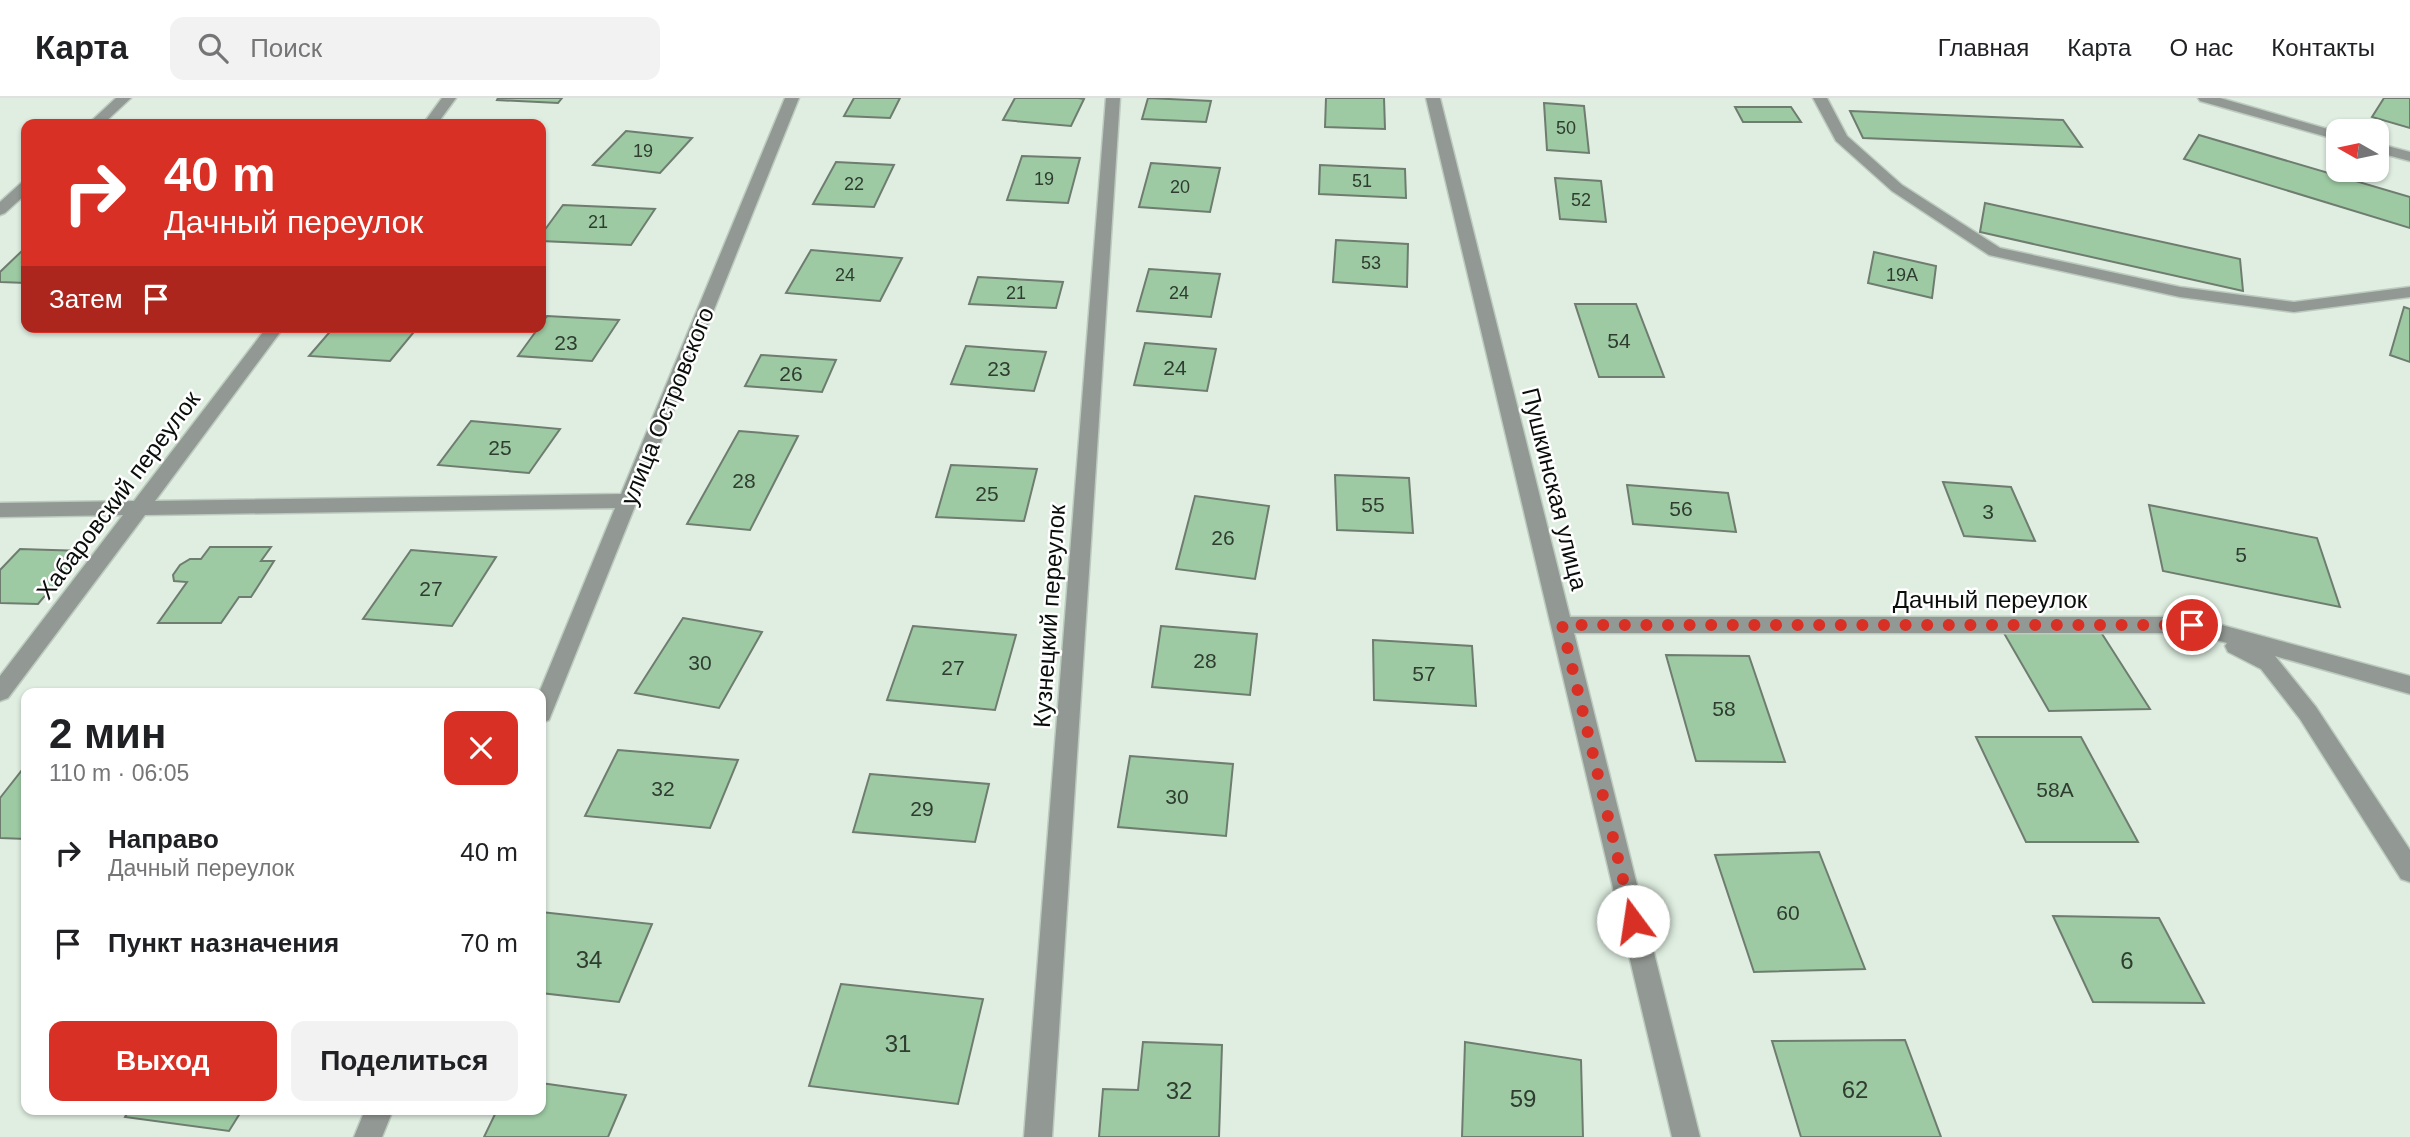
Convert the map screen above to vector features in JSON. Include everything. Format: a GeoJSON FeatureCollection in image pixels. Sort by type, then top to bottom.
{"type":"FeatureCollection","features":[{"type":"Feature","properties":{"kind":"street"},"geometry":{"type":"LineString","coordinates":[[101,119],[124,98]]}},
{"type":"Feature","properties":{"kind":"street"},"geometry":{"type":"LineString","coordinates":[[434,119],[450,98]]}},
{"type":"Feature","properties":{"kind":"street","name":"улица Островского"},"geometry":{"type":"LineString","coordinates":[[546,702],[792,98]]}},
{"type":"Feature","properties":{"kind":"street","name":"Кузнецкий переулок"},"geometry":{"type":"LineString","coordinates":[[1038,1137],[1113,98]]}},
{"type":"Feature","properties":{"kind":"street","name":"Пушкинская улица"},"geometry":{"type":"LineString","coordinates":[[1433,98],[1686,1137]]}},
{"type":"Feature","properties":{"kind":"street"},"geometry":{"type":"LineString","coordinates":[[1819,98],[1841,138],[1897,188],[1995,252],[2180,292],[2294,307],[2410,292]]}},
{"type":"Feature","properties":{"kind":"street"},"geometry":{"type":"LineString","coordinates":[[2205,98],[2326,133]]}},
{"type":"Feature","properties":{"kind":"street"},"geometry":{"type":"LineString","coordinates":[[2389,151],[2410,157]]}},
{"type":"Feature","properties":{"kind":"street"},"geometry":{"type":"LineString","coordinates":[[0,210],[21,191]]}},
{"type":"Feature","properties":{"kind":"street","name":"Хабаровский переулок"},"geometry":{"type":"LineString","coordinates":[[0,692],[271,333]]}},
{"type":"Feature","properties":{"kind":"street"},"geometry":{"type":"LineString","coordinates":[[0,510],[628,501]]}},
{"type":"Feature","properties":{"kind":"street","name":"Дачный переулок"},"geometry":{"type":"LineString","coordinates":[[1562,625],[2192,625],[2410,685]]}},
{"type":"Feature","properties":{"kind":"street"},"geometry":{"type":"LineString","coordinates":[[2192,625],[2269,663],[2308,713],[2410,871]]}},
{"type":"Feature","properties":{"kind":"street"},"geometry":{"type":"LineString","coordinates":[[368,1137],[377,1115]]}},
{"type":"Feature","properties":{"kind":"building"},"geometry":{"type":"Polygon","coordinates":[[[562,98],[558,103],[497,100],[562,98]]]}},
{"type":"Feature","properties":{"kind":"building"},"geometry":{"type":"Polygon","coordinates":[[[854,98],[900,98],[890,118],[844,116],[854,98]]]}},
{"type":"Feature","properties":{"kind":"building"},"geometry":{"type":"Polygon","coordinates":[[[1015,98],[1084,99],[1071,126],[1003,120],[1015,98]]]}},
{"type":"Feature","properties":{"kind":"building"},"geometry":{"type":"Polygon","coordinates":[[[1148,98],[1211,101],[1206,122],[1142,119],[1148,98]]]}},
{"type":"Feature","properties":{"kind":"building"},"geometry":{"type":"Polygon","coordinates":[[[1326,98],[1384,98],[1385,129],[1325,127],[1326,98]]]}},
{"type":"Feature","properties":{"kind":"building"},"geometry":{"type":"Polygon","coordinates":[[[2384,98],[2410,98],[2410,128],[2389,122],[2389,119],[2372,117],[2384,98]]]}},
{"type":"Feature","properties":{"kind":"building"},"geometry":{"type":"Polygon","coordinates":[[[1544,103],[1584,106],[1589,153],[1547,150],[1544,103]]]}},
{"type":"Feature","properties":{"kind":"building"},"geometry":{"type":"Polygon","coordinates":[[[1735,107],[1791,107],[1801,122],[1743,122],[1735,107]]]}},
{"type":"Feature","properties":{"kind":"building"},"geometry":{"type":"Polygon","coordinates":[[[1850,111],[2063,120],[2082,147],[1863,138],[1850,111]]]}},
{"type":"Feature","properties":{"kind":"building"},"geometry":{"type":"Polygon","coordinates":[[[626,131],[692,138],[660,173],[593,165],[626,131]]]}},
{"type":"Feature","properties":{"kind":"building"},"geometry":{"type":"Polygon","coordinates":[[[2199,135],[2326,172],[2326,182],[2359,182],[2410,197],[2410,228],[2184,159],[2199,135]]]}},
{"type":"Feature","properties":{"kind":"building"},"geometry":{"type":"Polygon","coordinates":[[[1022,156],[1080,158],[1068,203],[1007,200],[1022,156]]]}},
{"type":"Feature","properties":{"kind":"building"},"geometry":{"type":"Polygon","coordinates":[[[836,162],[894,165],[874,207],[813,204],[836,162]]]}},
{"type":"Feature","properties":{"kind":"building"},"geometry":{"type":"Polygon","coordinates":[[[1151,163],[1220,168],[1210,212],[1139,207],[1151,163]]]}},
{"type":"Feature","properties":{"kind":"building"},"geometry":{"type":"Polygon","coordinates":[[[1320,165],[1405,169],[1406,198],[1319,194],[1320,165]]]}},
{"type":"Feature","properties":{"kind":"building"},"geometry":{"type":"Polygon","coordinates":[[[1555,178],[1601,181],[1606,222],[1560,219],[1555,178]]]}},
{"type":"Feature","properties":{"kind":"building"},"geometry":{"type":"Polygon","coordinates":[[[1985,203],[2240,259],[2243,291],[1980,232],[1985,203]]]}},
{"type":"Feature","properties":{"kind":"building"},"geometry":{"type":"Polygon","coordinates":[[[563,205],[655,209],[631,245],[546,241],[546,228],[563,205]]]}},
{"type":"Feature","properties":{"kind":"building"},"geometry":{"type":"Polygon","coordinates":[[[1336,240],[1408,244],[1407,287],[1333,282],[1336,240]]]}},
{"type":"Feature","properties":{"kind":"building"},"geometry":{"type":"Polygon","coordinates":[[[811,250],[902,258],[880,301],[786,293],[811,250]]]}},
{"type":"Feature","properties":{"kind":"building"},"geometry":{"type":"Polygon","coordinates":[[[21,252],[21,283],[0,282],[0,272],[21,252]]]}},
{"type":"Feature","properties":{"kind":"building"},"geometry":{"type":"Polygon","coordinates":[[[1874,252],[1936,266],[1932,298],[1868,283],[1874,252]]]}},
{"type":"Feature","properties":{"kind":"building"},"geometry":{"type":"Polygon","coordinates":[[[1149,269],[1220,274],[1211,317],[1137,311],[1149,269]]]}},
{"type":"Feature","properties":{"kind":"building"},"geometry":{"type":"Polygon","coordinates":[[[978,277],[1063,282],[1056,308],[969,304],[978,277]]]}},
{"type":"Feature","properties":{"kind":"building"},"geometry":{"type":"Polygon","coordinates":[[[1575,304],[1636,304],[1664,377],[1599,377],[1575,304]]]}},
{"type":"Feature","properties":{"kind":"building"},"geometry":{"type":"Polygon","coordinates":[[[2404,307],[2410,309],[2410,362],[2390,355],[2404,307]]]}},
{"type":"Feature","properties":{"kind":"building"},"geometry":{"type":"Polygon","coordinates":[[[546,317],[619,320],[592,361],[518,356],[535,333],[546,333],[546,317]]]}},
{"type":"Feature","properties":{"kind":"building"},"geometry":{"type":"Polygon","coordinates":[[[329,333],[413,333],[390,361],[309,356],[329,333]]]}},
{"type":"Feature","properties":{"kind":"building"},"geometry":{"type":"Polygon","coordinates":[[[1145,343],[1216,349],[1207,391],[1134,385],[1145,343]]]}},
{"type":"Feature","properties":{"kind":"building"},"geometry":{"type":"Polygon","coordinates":[[[966,346],[1046,352],[1034,391],[951,384],[966,346]]]}},
{"type":"Feature","properties":{"kind":"building"},"geometry":{"type":"Polygon","coordinates":[[[761,355],[836,360],[822,392],[745,386],[761,355]]]}},
{"type":"Feature","properties":{"kind":"building"},"geometry":{"type":"Polygon","coordinates":[[[471,421],[560,429],[529,473],[438,465],[471,421]]]}},
{"type":"Feature","properties":{"kind":"building"},"geometry":{"type":"Polygon","coordinates":[[[739,431],[798,436],[750,530],[687,524],[739,431]]]}},
{"type":"Feature","properties":{"kind":"building"},"geometry":{"type":"Polygon","coordinates":[[[951,465],[1037,469],[1024,521],[936,517],[951,465]]]}},
{"type":"Feature","properties":{"kind":"building"},"geometry":{"type":"Polygon","coordinates":[[[1335,475],[1409,478],[1413,533],[1337,530],[1335,475]]]}},
{"type":"Feature","properties":{"kind":"building"},"geometry":{"type":"Polygon","coordinates":[[[1943,482],[2011,487],[2035,541],[1964,536],[1943,482]]]}},
{"type":"Feature","properties":{"kind":"building"},"geometry":{"type":"Polygon","coordinates":[[[1627,485],[1728,493],[1736,532],[1633,524],[1627,485]]]}},
{"type":"Feature","properties":{"kind":"building"},"geometry":{"type":"Polygon","coordinates":[[[1195,496],[1269,506],[1255,579],[1176,569],[1195,496]]]}},
{"type":"Feature","properties":{"kind":"building"},"geometry":{"type":"Polygon","coordinates":[[[2149,505],[2317,538],[2340,607],[2163,571],[2149,505]]]}},
{"type":"Feature","properties":{"kind":"building"},"geometry":{"type":"Polygon","coordinates":[[[210,547],[271,547],[261,561],[274,561],[251,597],[239,597],[221,623],[158,623],[187,582],[174,581],[173,575],[180,565],[190,559],[201,559],[210,547]]]}},
{"type":"Feature","properties":{"kind":"building"},"geometry":{"type":"Polygon","coordinates":[[[20,549],[83,551],[38,604],[0,603],[0,570],[20,549]]]}},
{"type":"Feature","properties":{"kind":"building"},"geometry":{"type":"Polygon","coordinates":[[[411,550],[496,557],[452,626],[363,619],[411,550]]]}},
{"type":"Feature","properties":{"kind":"building"},"geometry":{"type":"Polygon","coordinates":[[[683,618],[762,632],[719,708],[635,693],[683,618]]]}},
{"type":"Feature","properties":{"kind":"building"},"geometry":{"type":"Polygon","coordinates":[[[913,626],[1016,635],[995,710],[887,700],[913,626]]]}},
{"type":"Feature","properties":{"kind":"building"},"geometry":{"type":"Polygon","coordinates":[[[1161,626],[1257,634],[1250,695],[1152,687],[1161,626]]]}},
{"type":"Feature","properties":{"kind":"building"},"geometry":{"type":"Polygon","coordinates":[[[2097,626],[2150,709],[2049,711],[2001,628],[2097,626]]]}},
{"type":"Feature","properties":{"kind":"building"},"geometry":{"type":"Polygon","coordinates":[[[1373,640],[1472,646],[1476,706],[1374,700],[1373,640]]]}},
{"type":"Feature","properties":{"kind":"building"},"geometry":{"type":"Polygon","coordinates":[[[1666,655],[1749,656],[1785,762],[1696,761],[1666,655]]]}},
{"type":"Feature","properties":{"kind":"building"},"geometry":{"type":"Polygon","coordinates":[[[1976,737],[2081,737],[2138,842],[2026,842],[1976,737]]]}},
{"type":"Feature","properties":{"kind":"building"},"geometry":{"type":"Polygon","coordinates":[[[618,750],[738,760],[710,828],[585,816],[618,750]]]}},
{"type":"Feature","properties":{"kind":"building"},"geometry":{"type":"Polygon","coordinates":[[[1130,756],[1233,764],[1226,836],[1118,827],[1130,756]]]}},
{"type":"Feature","properties":{"kind":"building"},"geometry":{"type":"Polygon","coordinates":[[[21,771],[21,839],[0,838],[0,798],[21,771]]]}},
{"type":"Feature","properties":{"kind":"building"},"geometry":{"type":"Polygon","coordinates":[[[870,774],[989,784],[975,842],[853,832],[870,774]]]}},
{"type":"Feature","properties":{"kind":"building"},"geometry":{"type":"Polygon","coordinates":[[[1819,852],[1865,969],[1754,972],[1715,855],[1819,852]]]}},
{"type":"Feature","properties":{"kind":"building"},"geometry":{"type":"Polygon","coordinates":[[[546,913],[652,924],[619,1002],[546,994],[546,913]]]}},
{"type":"Feature","properties":{"kind":"building"},"geometry":{"type":"Polygon","coordinates":[[[2053,916],[2159,918],[2204,1003],[2093,1002],[2053,916]]]}},
{"type":"Feature","properties":{"kind":"building"},"geometry":{"type":"Polygon","coordinates":[[[841,984],[983,999],[958,1104],[809,1086],[841,984]]]}},
{"type":"Feature","properties":{"kind":"building"},"geometry":{"type":"Polygon","coordinates":[[[1905,1040],[1941,1137],[1801,1137],[1772,1041],[1905,1040]]]}},
{"type":"Feature","properties":{"kind":"building"},"geometry":{"type":"Polygon","coordinates":[[[1143,1042],[1222,1045],[1219,1137],[1099,1137],[1103,1089],[1138,1090],[1143,1042]]]}},
{"type":"Feature","properties":{"kind":"building"},"geometry":{"type":"Polygon","coordinates":[[[1465,1042],[1581,1060],[1583,1137],[1462,1137],[1465,1042]]]}},
{"type":"Feature","properties":{"kind":"building"},"geometry":{"type":"Polygon","coordinates":[[[546,1084],[626,1095],[608,1137],[484,1137],[495,1115],[546,1115],[546,1084]]]}},
{"type":"Feature","properties":{"kind":"building"},"geometry":{"type":"Polygon","coordinates":[[[126,1115],[239,1115],[229,1131],[125,1117],[126,1115]]]}},
{"type":"Feature","properties":{"kind":"route"},"geometry":{"type":"LineString","coordinates":[[1633,921],[1562,625],[2192,625]]}}]}
